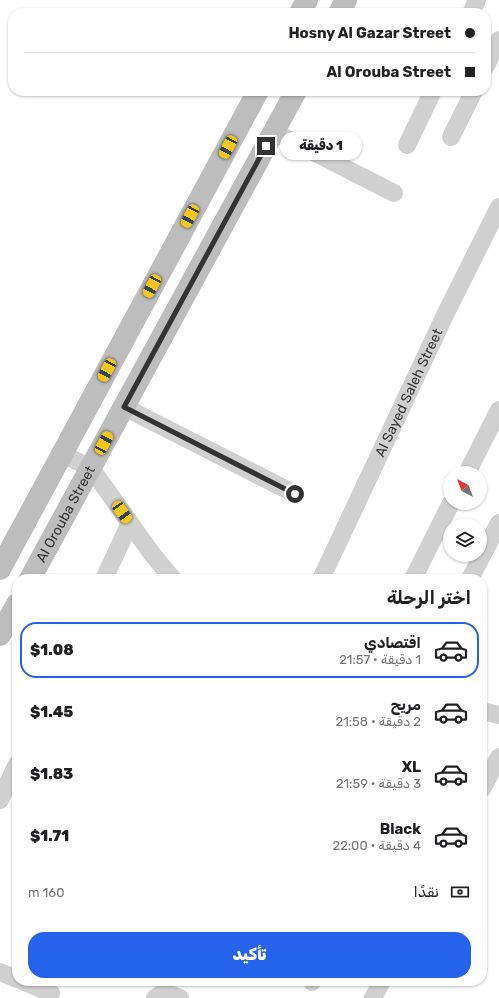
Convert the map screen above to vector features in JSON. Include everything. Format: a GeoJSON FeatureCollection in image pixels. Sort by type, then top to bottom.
{"type":"FeatureCollection","features":[{"type":"Feature","properties":{"kind":"street"},"geometry":{"type":"LineString","coordinates":[[491,56],[499,40]]}},
{"type":"Feature","properties":{"kind":"street"},"geometry":{"type":"LineString","coordinates":[[0,568],[255,96]]}},
{"type":"Feature","properties":{"kind":"street","name":"Al Orouba Street"},"geometry":{"type":"LineString","coordinates":[[33,574],[293,96]]}},
{"type":"Feature","properties":{"kind":"street"},"geometry":{"type":"LineString","coordinates":[[407,145],[431,96]]}},
{"type":"Feature","properties":{"kind":"street"},"geometry":{"type":"LineString","coordinates":[[451,137],[472,96]]}},
{"type":"Feature","properties":{"kind":"street"},"geometry":{"type":"LineString","coordinates":[[274,132],[394,193]]}},
{"type":"Feature","properties":{"kind":"street","name":"Al Sayed Saleh Street"},"geometry":{"type":"LineString","coordinates":[[323,574],[445,315],[499,207]]}},
{"type":"Feature","properties":{"kind":"street"},"geometry":{"type":"LineString","coordinates":[[124,407],[295,494]]}},
{"type":"Feature","properties":{"kind":"street"},"geometry":{"type":"LineString","coordinates":[[471,466],[499,410]]}},
{"type":"Feature","properties":{"kind":"street"},"geometry":{"type":"LineString","coordinates":[[62,454],[91,468],[152,554],[170,574]]}},
{"type":"Feature","properties":{"kind":"street"},"geometry":{"type":"LineString","coordinates":[[416,574],[448,510]]}},
{"type":"Feature","properties":{"kind":"street"},"geometry":{"type":"LineString","coordinates":[[106,574],[130,523]]}},
{"type":"Feature","properties":{"kind":"street"},"geometry":{"type":"LineString","coordinates":[[473,574],[499,523]]}},
{"type":"Feature","properties":{"kind":"street"},"geometry":{"type":"LineString","coordinates":[[0,635],[12,613]]}},
{"type":"Feature","properties":{"kind":"street"},"geometry":{"type":"LineString","coordinates":[[487,712],[499,715]]}},
{"type":"Feature","properties":{"kind":"street"},"geometry":{"type":"LineString","coordinates":[[487,780],[499,757]]}},
{"type":"Feature","properties":{"kind":"street"},"geometry":{"type":"LineString","coordinates":[[0,800],[12,775]]}},
{"type":"Feature","properties":{"kind":"street"},"geometry":{"type":"LineString","coordinates":[[0,972],[12,977]]}},
{"type":"Feature","properties":{"kind":"street"},"geometry":{"type":"LineString","coordinates":[[37,986],[52,991]]}},
{"type":"Feature","properties":{"kind":"street"},"geometry":{"type":"LineString","coordinates":[[373,998],[379,986]]}},
{"type":"Feature","properties":{"kind":"street"},"geometry":{"type":"LineString","coordinates":[[155,998],[158,995],[165,993],[172,994],[180,998]]}},
{"type":"Feature","properties":{"kind":"route"},"geometry":{"type":"LineString","coordinates":[[266,146],[124,407],[295,494]]}}]}
